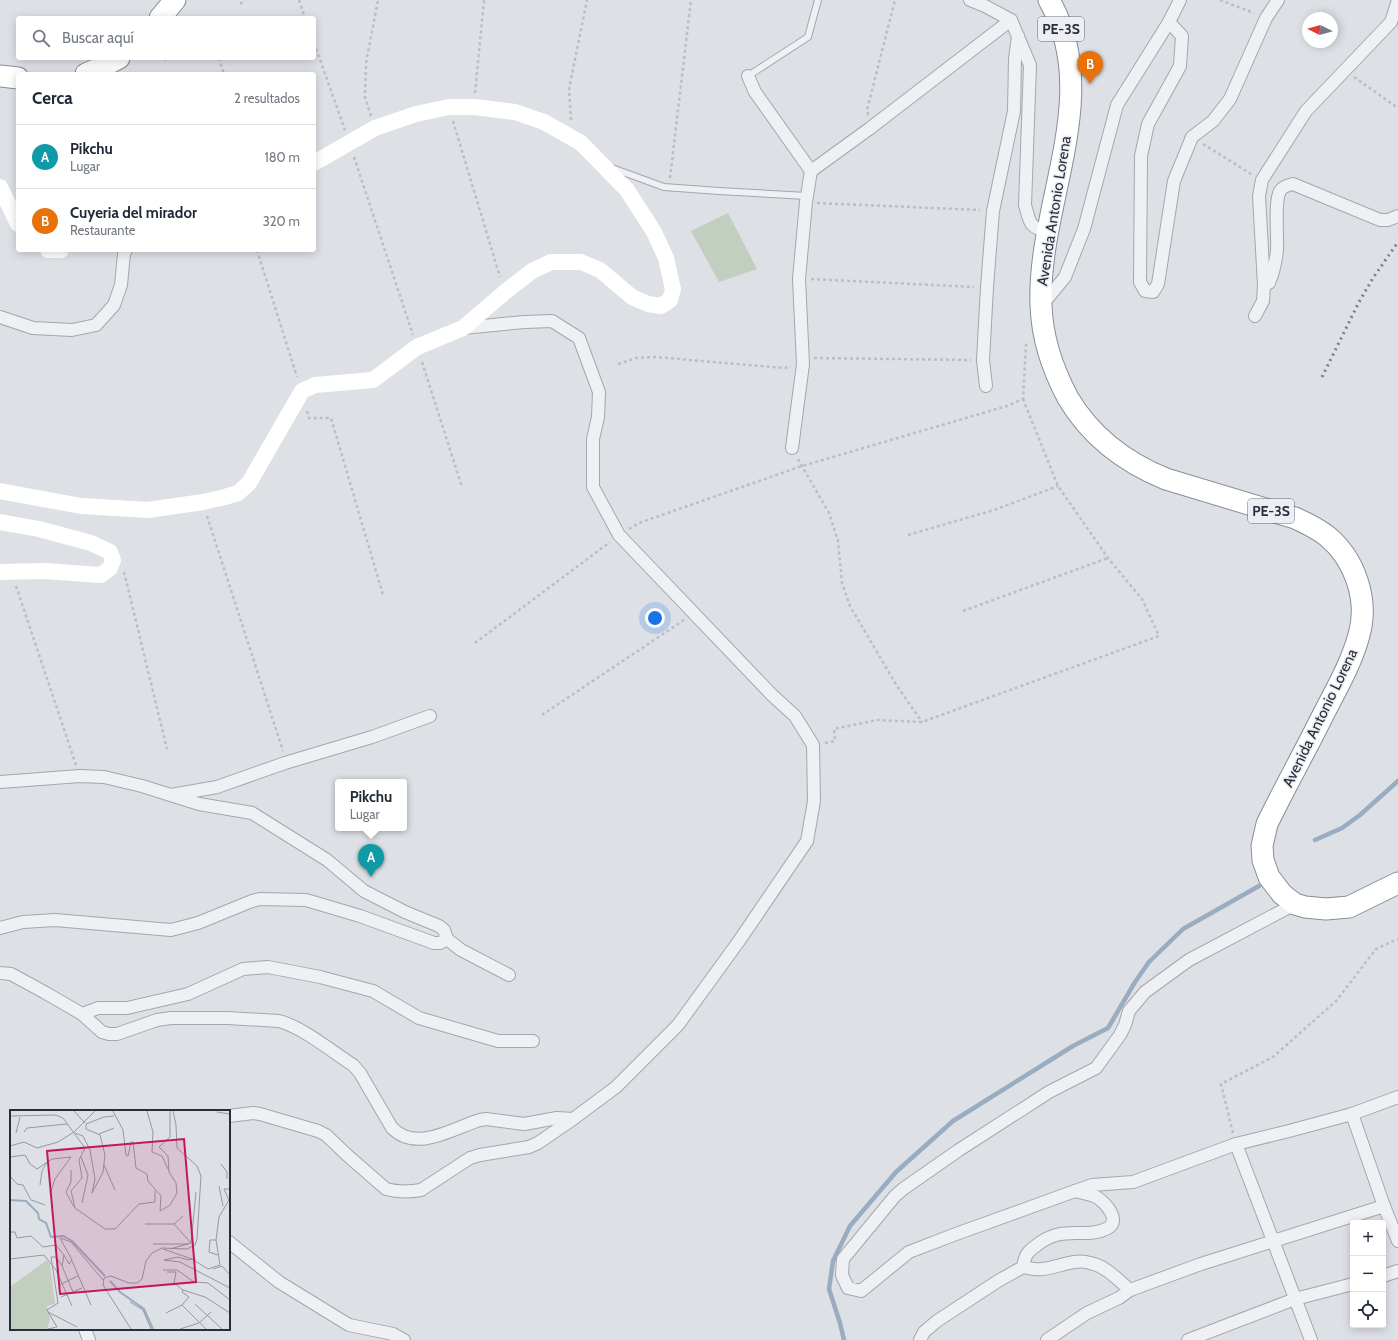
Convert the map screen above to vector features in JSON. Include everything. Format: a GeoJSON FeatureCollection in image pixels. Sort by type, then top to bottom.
{"type":"FeatureCollection","features":[{"type":"Feature","properties":{"kind":"highway"},"geometry":{"type":"LineString","coordinates":[[162,16],[175,0]]}},
{"type":"Feature","properties":{"kind":"highway","name":"Avenida Antonio Lorena"},"geometry":{"type":"LineString","coordinates":[[1049,0],[1065,39],[1070,60],[1072,93],[1065,142],[1048,231],[1042,276],[1041,306],[1044,332],[1053,365],[1062,387],[1085,423],[1111,448],[1132,463],[1166,479],[1295,518],[1328,536],[1346,557],[1353,569],[1362,602],[1362,618],[1359,634],[1340,683],[1267,824],[1262,846],[1263,860],[1269,877],[1282,894],[1295,904],[1305,907],[1326,909],[1349,907],[1398,883]]}},
{"type":"Feature","properties":{"kind":"highway"},"geometry":{"type":"LineString","coordinates":[[91,72],[115,60]]}},
{"type":"Feature","properties":{"kind":"highway"},"geometry":{"type":"LineString","coordinates":[[0,76],[16,78]]}},
{"type":"Feature","properties":{"kind":"street"},"geometry":{"type":"LineString","coordinates":[[970,0],[1011,20],[1030,65],[1025,205],[1029,222],[1036,229],[1048,231]]}},
{"type":"Feature","properties":{"kind":"street"},"geometry":{"type":"LineString","coordinates":[[1041,306],[1065,277],[1084,229],[1117,105],[1169,22],[1180,0]]}},
{"type":"Feature","properties":{"kind":"street"},"geometry":{"type":"LineString","coordinates":[[1169,22],[1182,36],[1180,66],[1148,124],[1141,156],[1140,282],[1145,291],[1153,292],[1158,284],[1174,181],[1192,137],[1213,121],[1230,99],[1266,18],[1278,0]]}},
{"type":"Feature","properties":{"kind":"street"},"geometry":{"type":"LineString","coordinates":[[1255,316],[1263,302],[1264,285],[1259,196],[1262,180],[1306,111],[1346,71],[1391,22],[1398,0]]}},
{"type":"Feature","properties":{"kind":"street"},"geometry":{"type":"LineString","coordinates":[[811,171],[869,129],[1011,20]]}},
{"type":"Feature","properties":{"kind":"street"},"geometry":{"type":"LineString","coordinates":[[986,386],[983,360],[993,211],[1014,111],[1015,59],[1018,36]]}},
{"type":"Feature","properties":{"kind":"street"},"geometry":{"type":"LineString","coordinates":[[748,76],[755,92],[811,171],[799,279],[803,364],[792,448]]}},
{"type":"Feature","properties":{"kind":"street"},"geometry":{"type":"LineString","coordinates":[[316,162],[374,128],[416,114],[449,107],[474,107],[515,112],[544,122],[581,143],[627,190],[654,232],[666,258],[673,289],[670,300],[660,306],[648,304],[632,297],[600,270],[582,262],[551,262],[532,271],[463,328]]}},
{"type":"Feature","properties":{"kind":"street"},"geometry":{"type":"LineString","coordinates":[[1264,285],[1269,283],[1277,249],[1277,207],[1280,191],[1287,185],[1294,184],[1380,220],[1388,220],[1398,216]]}},
{"type":"Feature","properties":{"kind":"street"},"geometry":{"type":"LineString","coordinates":[[0,187],[16,220]]}},
{"type":"Feature","properties":{"kind":"street"},"geometry":{"type":"LineString","coordinates":[[0,317],[33,328],[72,330],[96,325],[114,305],[121,285],[125,252]]}},
{"type":"Feature","properties":{"kind":"street"},"geometry":{"type":"LineString","coordinates":[[0,491],[81,506],[148,510],[203,502],[238,493],[249,483],[302,391],[315,385],[373,380],[417,347],[463,328],[552,321],[579,338],[599,392],[598,417],[593,439],[593,487],[619,535],[772,695],[795,716],[813,745],[814,801],[807,842],[739,941],[678,1024],[616,1087],[538,1143],[470,1158],[421,1190],[413,1192],[394,1191],[386,1189],[326,1135],[318,1131],[260,1114],[253,1113],[230,1116]]}},
{"type":"Feature","properties":{"kind":"street"},"geometry":{"type":"LineString","coordinates":[[0,522],[39,529],[91,544],[110,552],[113,560],[110,568],[101,575],[44,571],[6,572]]}},
{"type":"Feature","properties":{"kind":"street"},"geometry":{"type":"LineString","coordinates":[[168,795],[217,787],[285,763],[372,737],[430,716]]}},
{"type":"Feature","properties":{"kind":"street"},"geometry":{"type":"LineString","coordinates":[[0,782],[80,776],[104,777],[142,786],[199,804],[252,813],[327,860],[364,891],[405,912],[439,926],[444,930],[447,939],[461,950],[510,976]]}},
{"type":"Feature","properties":{"kind":"street"},"geometry":{"type":"LineString","coordinates":[[0,928],[23,922],[55,920],[171,930],[198,923],[260,899],[306,900],[360,916],[434,943],[440,943],[447,939]]}},
{"type":"Feature","properties":{"kind":"street"},"geometry":{"type":"LineString","coordinates":[[1295,904],[1189,960],[1151,987],[1145,992],[1129,1012],[1120,1035],[1096,1068],[1049,1092],[959,1150],[903,1189],[895,1196],[843,1259],[842,1275],[848,1288],[861,1291],[909,1252],[1092,1185],[1133,1182],[1236,1144],[1352,1114],[1398,1097]]}},
{"type":"Feature","properties":{"kind":"street"},"geometry":{"type":"LineString","coordinates":[[82,1014],[98,1008],[127,1008],[188,994],[243,970],[268,967],[320,977],[373,991],[419,1018],[498,1041],[533,1041]]}},
{"type":"Feature","properties":{"kind":"street"},"geometry":{"type":"LineString","coordinates":[[0,973],[11,974],[82,1014],[102,1032],[109,1034],[117,1034],[157,1020],[171,1018],[228,1018],[279,1021],[285,1023],[296,1028],[353,1065],[360,1073],[392,1128],[397,1134],[408,1138],[420,1139],[435,1137],[467,1124],[486,1119],[524,1124],[557,1118],[573,1119]]}},
{"type":"Feature","properties":{"kind":"street"},"geometry":{"type":"LineString","coordinates":[[1352,1114],[1384,1206],[1398,1241]]}},
{"type":"Feature","properties":{"kind":"street"},"geometry":{"type":"LineString","coordinates":[[1236,1144],[1311,1340]]}},
{"type":"Feature","properties":{"kind":"street"},"geometry":{"type":"LineString","coordinates":[[1023,1267],[1028,1251],[1042,1241],[1057,1234],[1092,1233],[1108,1228],[1111,1225],[1113,1221],[1110,1211],[1099,1199],[1075,1191]]}},
{"type":"Feature","properties":{"kind":"street"},"geometry":{"type":"LineString","coordinates":[[1047,1340],[1087,1313],[1119,1298],[1130,1290],[1195,1266],[1384,1206]]}},
{"type":"Feature","properties":{"kind":"street"},"geometry":{"type":"LineString","coordinates":[[230,1243],[279,1282],[349,1325],[393,1334],[404,1340]]}},
{"type":"Feature","properties":{"kind":"street"},"geometry":{"type":"LineString","coordinates":[[920,1340],[921,1335],[937,1321],[998,1281],[1023,1267],[1043,1269],[1064,1264],[1083,1262],[1091,1263],[1107,1271],[1130,1290]]}},
{"type":"Feature","properties":{"kind":"street"},"geometry":{"type":"LineString","coordinates":[[1386,1275],[1398,1271]]}},
{"type":"Feature","properties":{"kind":"street"},"geometry":{"type":"LineString","coordinates":[[1188,1340],[1295,1299],[1350,1285]]}},
{"type":"Feature","properties":{"kind":"lane"},"geometry":{"type":"LineString","coordinates":[[748,76],[808,37],[818,0]]}},
{"type":"Feature","properties":{"kind":"lane"},"geometry":{"type":"LineString","coordinates":[[601,164],[664,187],[807,199]]}},
{"type":"Feature","properties":{"kind":"path"},"geometry":{"type":"LineString","coordinates":[[240,4],[245,0]]}},
{"type":"Feature","properties":{"kind":"path"},"geometry":{"type":"LineString","coordinates":[[299,0],[304,16]]}},
{"type":"Feature","properties":{"kind":"path"},"geometry":{"type":"LineString","coordinates":[[374,128],[365,97],[366,64],[378,0]]}},
{"type":"Feature","properties":{"kind":"path"},"geometry":{"type":"LineString","coordinates":[[474,107],[484,0]]}},
{"type":"Feature","properties":{"kind":"path"},"geometry":{"type":"LineString","coordinates":[[571,136],[569,89],[587,0]]}},
{"type":"Feature","properties":{"kind":"path"},"geometry":{"type":"LineString","coordinates":[[670,187],[691,0]]}},
{"type":"Feature","properties":{"kind":"path"},"geometry":{"type":"LineString","coordinates":[[869,129],[867,110],[895,0]]}},
{"type":"Feature","properties":{"kind":"path"},"geometry":{"type":"LineString","coordinates":[[1220,0],[1266,18]]}},
{"type":"Feature","properties":{"kind":"path"},"geometry":{"type":"LineString","coordinates":[[316,49],[349,142],[462,487]]}},
{"type":"Feature","properties":{"kind":"path"},"geometry":{"type":"LineString","coordinates":[[220,60],[223,72]]}},
{"type":"Feature","properties":{"kind":"path"},"geometry":{"type":"LineString","coordinates":[[1346,71],[1398,108]]}},
{"type":"Feature","properties":{"kind":"path"},"geometry":{"type":"LineString","coordinates":[[449,107],[505,292]]}},
{"type":"Feature","properties":{"kind":"path"},"geometry":{"type":"LineString","coordinates":[[807,199],[993,211]]}},
{"type":"Feature","properties":{"kind":"path"},"geometry":{"type":"LineString","coordinates":[[259,252],[309,418],[331,418],[383,595]]}},
{"type":"Feature","properties":{"kind":"path"},"geometry":{"type":"LineString","coordinates":[[799,279],[987,287]]}},
{"type":"Feature","properties":{"kind":"path"},"geometry":{"type":"LineString","coordinates":[[813,745],[835,741],[834,729],[876,720],[922,722],[1158,636],[1142,599],[1108,558],[1058,486],[1023,399],[1026,345],[1044,332]]}},
{"type":"Feature","properties":{"kind":"path"},"geometry":{"type":"LineString","coordinates":[[475,643],[619,535],[638,523],[802,466],[1007,406],[1023,399]]}},
{"type":"Feature","properties":{"kind":"path"},"geometry":{"type":"LineString","coordinates":[[792,448],[829,513],[838,541],[842,583],[850,606],[897,686],[922,722]]}},
{"type":"Feature","properties":{"kind":"path"},"geometry":{"type":"LineString","coordinates":[[908,535],[994,510],[1058,486]]}},
{"type":"Feature","properties":{"kind":"path"},"geometry":{"type":"LineString","coordinates":[[203,502],[282,748],[285,763]]}},
{"type":"Feature","properties":{"kind":"path"},"geometry":{"type":"LineString","coordinates":[[963,611],[1108,558]]}},
{"type":"Feature","properties":{"kind":"path"},"geometry":{"type":"LineString","coordinates":[[113,560],[126,573],[167,749]]}},
{"type":"Feature","properties":{"kind":"path"},"geometry":{"type":"LineString","coordinates":[[6,572],[80,776]]}},
{"type":"Feature","properties":{"kind":"path"},"geometry":{"type":"LineString","coordinates":[[542,715],[694,614]]}},
{"type":"Feature","properties":{"kind":"path"},"geometry":{"type":"LineString","coordinates":[[1236,1144],[1221,1084],[1273,1057],[1336,1001],[1376,949],[1398,939]]}},
{"type":"Feature","properties":{"kind":"green space"},"geometry":{"type":"Polygon","coordinates":[[[728,213],[757,269],[719,282],[691,231],[728,213]]]}},
{"type":"Feature","properties":{"kind":"waterway"},"geometry":{"type":"LineString","coordinates":[[1315,840],[1342,828],[1360,815],[1398,781]]}},
{"type":"Feature","properties":{"kind":"waterway"},"geometry":{"type":"LineString","coordinates":[[844,1340],[829,1289],[833,1261],[850,1226],[896,1172],[953,1121],[1073,1046],[1108,1028],[1135,982],[1149,962],[1183,929],[1259,886]]}},
{"type":"Feature","properties":{"kind":"railway"},"geometry":{"type":"LineString","coordinates":[[1322,377],[1359,302],[1373,278],[1398,242]]}},
{"type":"Feature","properties":{"kind":"place","name":"Cuyeria del mirador"},"geometry":{"type":"Point","coordinates":[1090,84]}},
{"type":"Feature","properties":{"kind":"place","name":"Pikchu"},"geometry":{"type":"Point","coordinates":[371,877]}}]}
